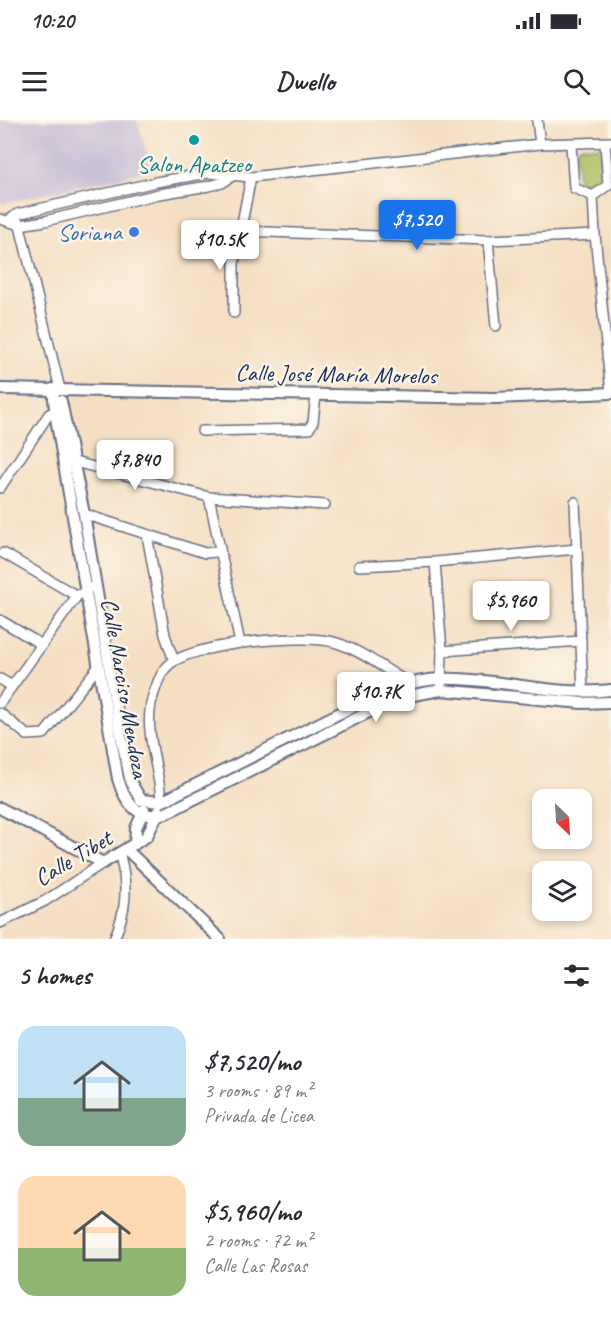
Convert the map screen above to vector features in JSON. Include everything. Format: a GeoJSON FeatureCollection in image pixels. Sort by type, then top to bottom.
{"type":"FeatureCollection","features":[{"type":"Feature","properties":{"kind":"street"},"geometry":{"type":"LineString","coordinates":[[537,120],[540,144]]}},
{"type":"Feature","properties":{"kind":"street"},"geometry":{"type":"LineString","coordinates":[[4,220],[17,214],[166,180],[208,173],[231,177],[251,177],[540,144],[571,145],[608,142],[608,185],[593,196]]}},
{"type":"Feature","properties":{"kind":"street"},"geometry":{"type":"LineString","coordinates":[[571,145],[574,188],[593,196]]}},
{"type":"Feature","properties":{"kind":"street"},"geometry":{"type":"LineString","coordinates":[[4,220],[20,225],[159,194],[209,186],[222,183],[231,177]]}},
{"type":"Feature","properties":{"kind":"street"},"geometry":{"type":"LineString","coordinates":[[234,313],[234,264],[251,177]]}},
{"type":"Feature","properties":{"kind":"street"},"geometry":{"type":"LineString","coordinates":[[593,196],[611,393]]}},
{"type":"Feature","properties":{"kind":"street"},"geometry":{"type":"LineString","coordinates":[[17,214],[56,385]]}},
{"type":"Feature","properties":{"kind":"street"},"geometry":{"type":"LineString","coordinates":[[240,231],[488,240],[595,235]]}},
{"type":"Feature","properties":{"kind":"street"},"geometry":{"type":"LineString","coordinates":[[488,240],[496,326]]}},
{"type":"Feature","properties":{"kind":"street","name":"Calle José María Morelos"},"geometry":{"type":"LineString","coordinates":[[0,389],[56,385],[316,395],[496,398],[611,393]]}},
{"type":"Feature","properties":{"kind":"street","name":"Calle Narciso Mendoza"},"geometry":{"type":"LineString","coordinates":[[56,385],[55,412],[84,514],[86,591],[114,727],[120,786],[128,804],[142,815],[158,816],[397,698],[441,685],[582,703],[611,702]]}},
{"type":"Feature","properties":{"kind":"street"},"geometry":{"type":"LineString","coordinates":[[202,431],[309,429],[313,422],[316,395]]}},
{"type":"Feature","properties":{"kind":"street"},"geometry":{"type":"LineString","coordinates":[[0,488],[55,412]]}},
{"type":"Feature","properties":{"kind":"street"},"geometry":{"type":"LineString","coordinates":[[69,460],[209,497],[325,505]]}},
{"type":"Feature","properties":{"kind":"street","name":"Calle Narciso Mendoza"},"geometry":{"type":"LineString","coordinates":[[69,460],[86,591],[99,666],[133,789],[141,800],[161,802],[374,696],[409,683],[583,692],[611,690]]}},
{"type":"Feature","properties":{"kind":"street"},"geometry":{"type":"LineString","coordinates":[[209,497],[220,538],[220,548],[240,643]]}},
{"type":"Feature","properties":{"kind":"street"},"geometry":{"type":"LineString","coordinates":[[575,502],[583,692]]}},
{"type":"Feature","properties":{"kind":"street"},"geometry":{"type":"LineString","coordinates":[[84,514],[205,553],[216,552],[220,548]]}},
{"type":"Feature","properties":{"kind":"street"},"geometry":{"type":"LineString","coordinates":[[147,535],[165,635],[174,661]]}},
{"type":"Feature","properties":{"kind":"street"},"geometry":{"type":"LineString","coordinates":[[359,566],[435,562],[577,549]]}},
{"type":"Feature","properties":{"kind":"street"},"geometry":{"type":"LineString","coordinates":[[0,703],[42,645],[86,591],[3,553]]}},
{"type":"Feature","properties":{"kind":"street"},"geometry":{"type":"LineString","coordinates":[[435,562],[442,651],[441,685]]}},
{"type":"Feature","properties":{"kind":"street"},"geometry":{"type":"LineString","coordinates":[[0,620],[42,645]]}},
{"type":"Feature","properties":{"kind":"street"},"geometry":{"type":"LineString","coordinates":[[161,802],[150,727],[150,705],[164,671],[174,661],[206,648],[240,643],[319,640],[349,647],[409,683]]}},
{"type":"Feature","properties":{"kind":"street"},"geometry":{"type":"LineString","coordinates":[[442,651],[581,641]]}},
{"type":"Feature","properties":{"kind":"street"},"geometry":{"type":"LineString","coordinates":[[0,713],[27,735],[44,734],[99,666]]}},
{"type":"Feature","properties":{"kind":"street"},"geometry":{"type":"LineString","coordinates":[[0,680],[12,686]]}},
{"type":"Feature","properties":{"kind":"street"},"geometry":{"type":"LineString","coordinates":[[147,802],[158,782]]}},
{"type":"Feature","properties":{"kind":"street","name":"Calle Tibet"},"geometry":{"type":"LineString","coordinates":[[128,850],[147,802]]}},
{"type":"Feature","properties":{"kind":"street","name":"Calle Tibet"},"geometry":{"type":"LineString","coordinates":[[0,923],[45,901],[103,863],[128,850],[149,833],[158,816],[161,802]]}},
{"type":"Feature","properties":{"kind":"street"},"geometry":{"type":"LineString","coordinates":[[0,808],[103,863]]}},
{"type":"Feature","properties":{"kind":"street"},"geometry":{"type":"LineString","coordinates":[[114,939],[125,908],[124,874],[128,850]]}},
{"type":"Feature","properties":{"kind":"street"},"geometry":{"type":"LineString","coordinates":[[128,850],[220,939]]}},
{"type":"Feature","properties":{"kind":"shaded area"},"geometry":{"type":"Polygon","coordinates":[[[0,120],[137,120],[152,170],[0,204],[0,120]]]}},
{"type":"Feature","properties":{"kind":"green space"},"geometry":{"type":"Polygon","coordinates":[[[580,146],[599,147],[605,177],[601,182],[583,183],[578,180],[576,150],[580,146]]]}},
{"type":"Feature","properties":{"kind":"place","name":"Salon Apatzeo"},"geometry":{"type":"Point","coordinates":[194,140]}},
{"type":"Feature","properties":{"kind":"place","name":"Soriana"},"geometry":{"type":"Point","coordinates":[134,232]}}]}
